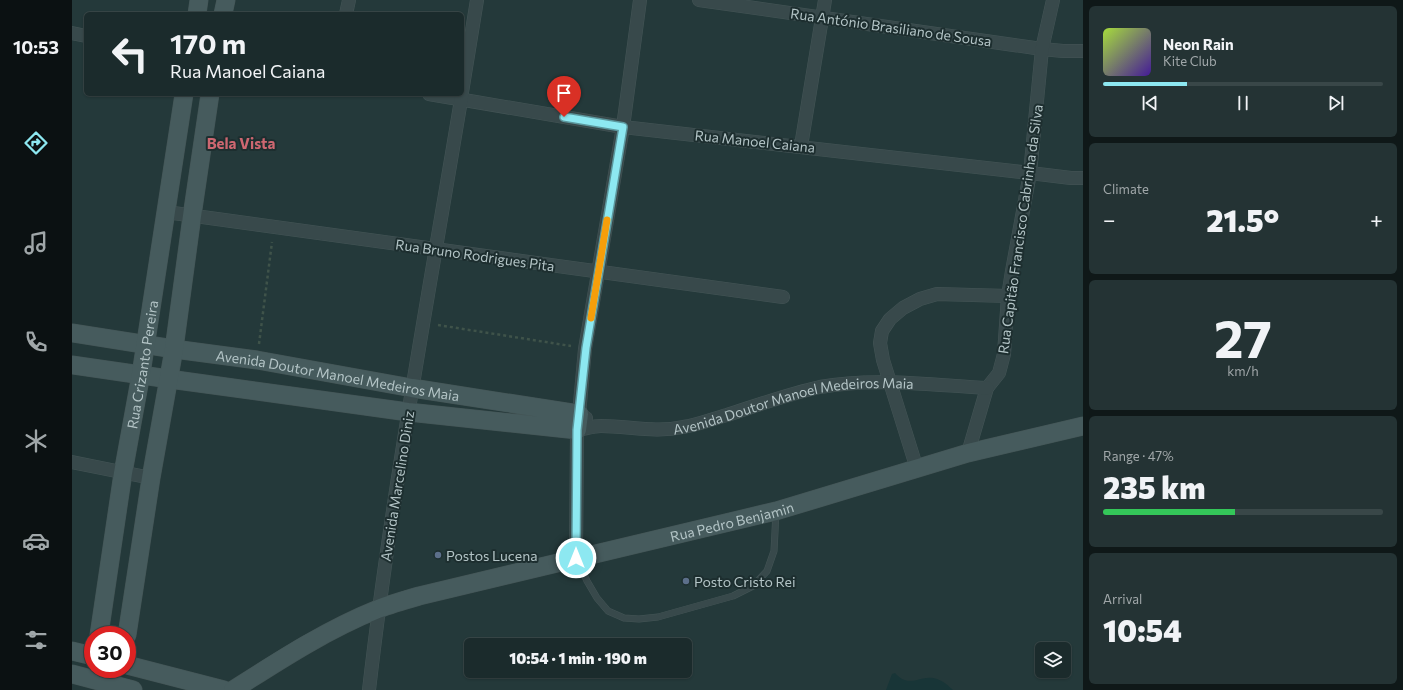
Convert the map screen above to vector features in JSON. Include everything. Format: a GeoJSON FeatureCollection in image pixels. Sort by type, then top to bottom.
{"type":"FeatureCollection","features":[{"type":"Feature","properties":{"kind":"street"},"geometry":{"type":"LineString","coordinates":[[197,12],[199,0]]}},
{"type":"Feature","properties":{"kind":"street"},"geometry":{"type":"LineString","coordinates":[[223,12],[226,0]]}},
{"type":"Feature","properties":{"kind":"street"},"geometry":{"type":"LineString","coordinates":[[346,12],[348,0]]}},
{"type":"Feature","properties":{"kind":"street","name":"Avenida Marcelino Diniz"},"geometry":{"type":"LineString","coordinates":[[464,77],[477,0]]}},
{"type":"Feature","properties":{"kind":"street"},"geometry":{"type":"LineString","coordinates":[[576,558],[578,422],[586,348],[623,127],[640,0]]}},
{"type":"Feature","properties":{"kind":"street","name":"Rua António Brasiliano de Sousa"},"geometry":{"type":"LineString","coordinates":[[699,0],[1064,52],[1083,51]]}},
{"type":"Feature","properties":{"kind":"street"},"geometry":{"type":"LineString","coordinates":[[800,146],[825,0]]}},
{"type":"Feature","properties":{"kind":"street","name":"Rua Capitão Francisco Cabrinha da Silva"},"geometry":{"type":"LineString","coordinates":[[968,453],[987,388],[999,373],[1004,354],[1008,296],[1030,173],[1042,49],[1053,0]]}},
{"type":"Feature","properties":{"kind":"street"},"geometry":{"type":"LineString","coordinates":[[72,33],[84,36]]}},
{"type":"Feature","properties":{"kind":"street","name":"Rua Crizanto Pereira"},"geometry":{"type":"LineString","coordinates":[[100,626],[123,473],[146,344],[184,96]]}},
{"type":"Feature","properties":{"kind":"street","name":"Rua Crizanto Pereira"},"geometry":{"type":"LineString","coordinates":[[128,626],[151,478],[174,349],[210,96]]}},
{"type":"Feature","properties":{"kind":"street","name":"Avenida Marcelino Diniz"},"geometry":{"type":"LineString","coordinates":[[369,690],[378,609],[408,412],[461,96]]}},
{"type":"Feature","properties":{"kind":"street","name":"Rua Manoel Caiana"},"geometry":{"type":"LineString","coordinates":[[464,96],[623,127],[1071,178],[1083,178]]}},
{"type":"Feature","properties":{"kind":"street"},"geometry":{"type":"LineString","coordinates":[[180,120],[205,125]]}},
{"type":"Feature","properties":{"kind":"street","name":"Rua Bruno Rodrigues Pita"},"geometry":{"type":"LineString","coordinates":[[166,212],[783,297]]}},
{"type":"Feature","properties":{"kind":"street"},"geometry":{"type":"LineString","coordinates":[[917,469],[883,360],[880,343],[882,330],[890,319],[903,308],[920,299],[937,294],[1008,296]]}},
{"type":"Feature","properties":{"kind":"street","name":"Avenida Doutor Manoel Medeiros Maia"},"geometry":{"type":"LineString","coordinates":[[72,333],[257,360],[412,388],[600,426],[640,429],[682,428],[800,392],[848,383],[890,382],[987,388]]}},
{"type":"Feature","properties":{"kind":"street","name":"Avenida Doutor Manoel Medeiros Maia"},"geometry":{"type":"LineString","coordinates":[[72,365],[141,374],[169,380],[408,412],[578,422]]}},
{"type":"Feature","properties":{"kind":"street"},"geometry":{"type":"LineString","coordinates":[[314,399],[319,371]]}},
{"type":"Feature","properties":{"kind":"street","name":"Rua Pedro Benjamin"},"geometry":{"type":"LineString","coordinates":[[233,690],[301,646],[378,609],[419,596],[776,511],[968,453],[1083,426]]}},
{"type":"Feature","properties":{"kind":"street"},"geometry":{"type":"LineString","coordinates":[[72,462],[151,478]]}},
{"type":"Feature","properties":{"kind":"street"},"geometry":{"type":"LineString","coordinates":[[72,651],[84,654]]}},
{"type":"Feature","properties":{"kind":"street"},"geometry":{"type":"LineString","coordinates":[[136,667],[224,690]]}},
{"type":"Feature","properties":{"kind":"street"},"geometry":{"type":"LineString","coordinates":[[72,674],[123,689],[122,678]]}},
{"type":"Feature","properties":{"kind":"lane"},"geometry":{"type":"LineString","coordinates":[[576,558],[597,598],[608,611],[624,618],[639,619],[658,617],[733,596],[753,586],[767,571],[774,551],[776,511]]}},
{"type":"Feature","properties":{"kind":"path"},"geometry":{"type":"LineString","coordinates":[[257,360],[274,227]]}},
{"type":"Feature","properties":{"kind":"path"},"geometry":{"type":"LineString","coordinates":[[422,323],[586,348]]}},
{"type":"Feature","properties":{"kind":"water"},"geometry":{"type":"Polygon","coordinates":[[[895,673],[900,678],[911,681],[926,678],[937,679],[953,690],[886,690],[892,674],[895,673]]]}},
{"type":"Feature","properties":{"kind":"slow traffic"},"geometry":{"type":"LineString","coordinates":[[591,318],[607,220]]}},
{"type":"Feature","properties":{"kind":"place","name":"Postos Lucena"},"geometry":{"type":"Point","coordinates":[438,555]}},
{"type":"Feature","properties":{"kind":"place","name":"Posto Cristo Rei"},"geometry":{"type":"Point","coordinates":[686,581]}},
{"type":"Feature","properties":{"kind":"district","name":"Bela Vista"},"geometry":{"type":"Point","coordinates":[241,143]}},
{"type":"Feature","properties":{"kind":"route"},"geometry":{"type":"LineString","coordinates":[[564,117],[623,127],[586,348],[577,430],[576,558]]}}]}
